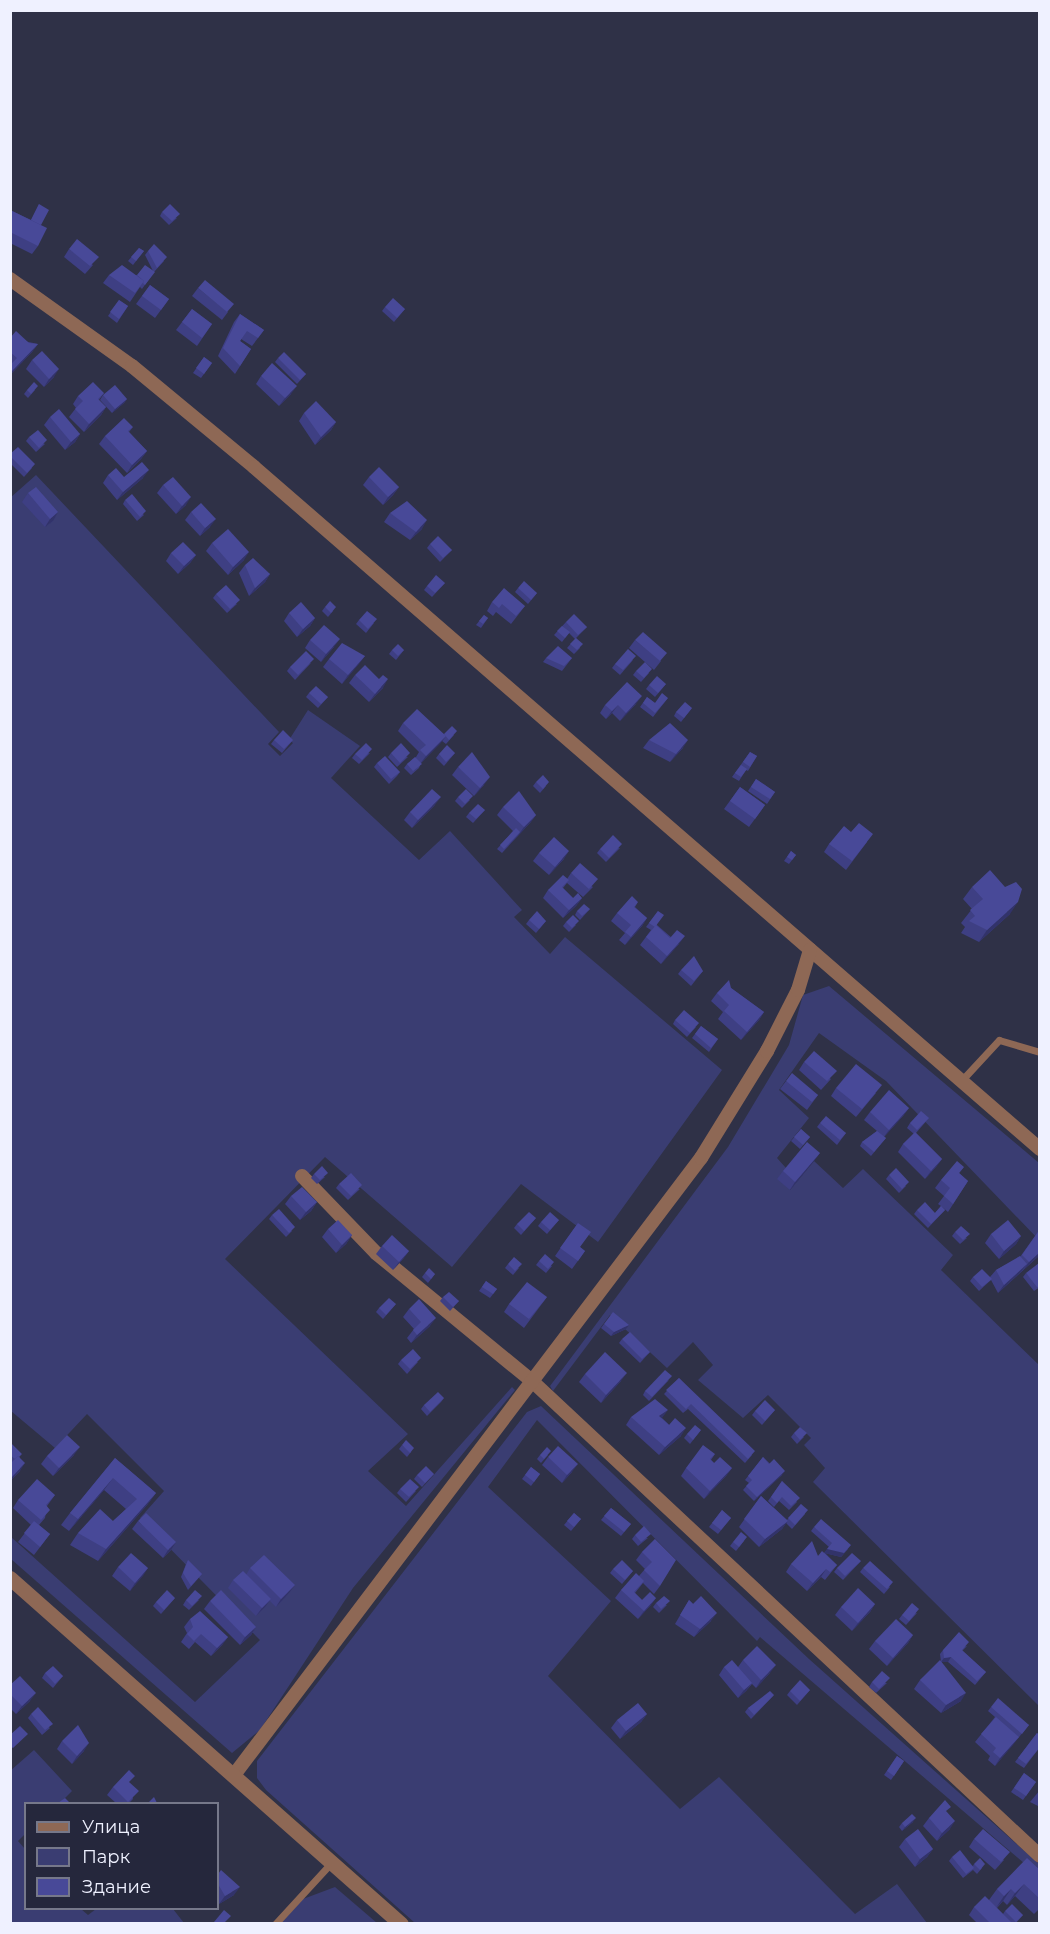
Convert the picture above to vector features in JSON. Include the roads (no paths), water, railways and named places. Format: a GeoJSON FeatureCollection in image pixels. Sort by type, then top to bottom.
{"type":"FeatureCollection","features":[{"type":"Feature","properties":{"kind":"street"},"geometry":{"type":"LineString","coordinates":[[10,279],[132,366],[254,467],[1040,1149]]}},
{"type":"Feature","properties":{"kind":"street"},"geometry":{"type":"LineString","coordinates":[[234,1775],[701,1158],[767,1051],[798,990],[810,950]]}},
{"type":"Feature","properties":{"kind":"street"},"geometry":{"type":"LineString","coordinates":[[302,1176],[376,1252],[532,1381],[1040,1856]]}},
{"type":"Feature","properties":{"kind":"street"},"geometry":{"type":"LineString","coordinates":[[10,1578],[401,1923]]}},
{"type":"Feature","properties":{"kind":"lane"},"geometry":{"type":"LineString","coordinates":[[961,1081],[999,1040],[1040,1052]]}},
{"type":"Feature","properties":{"kind":"lane"},"geometry":{"type":"LineString","coordinates":[[275,1923],[332,1862]]}}]}
